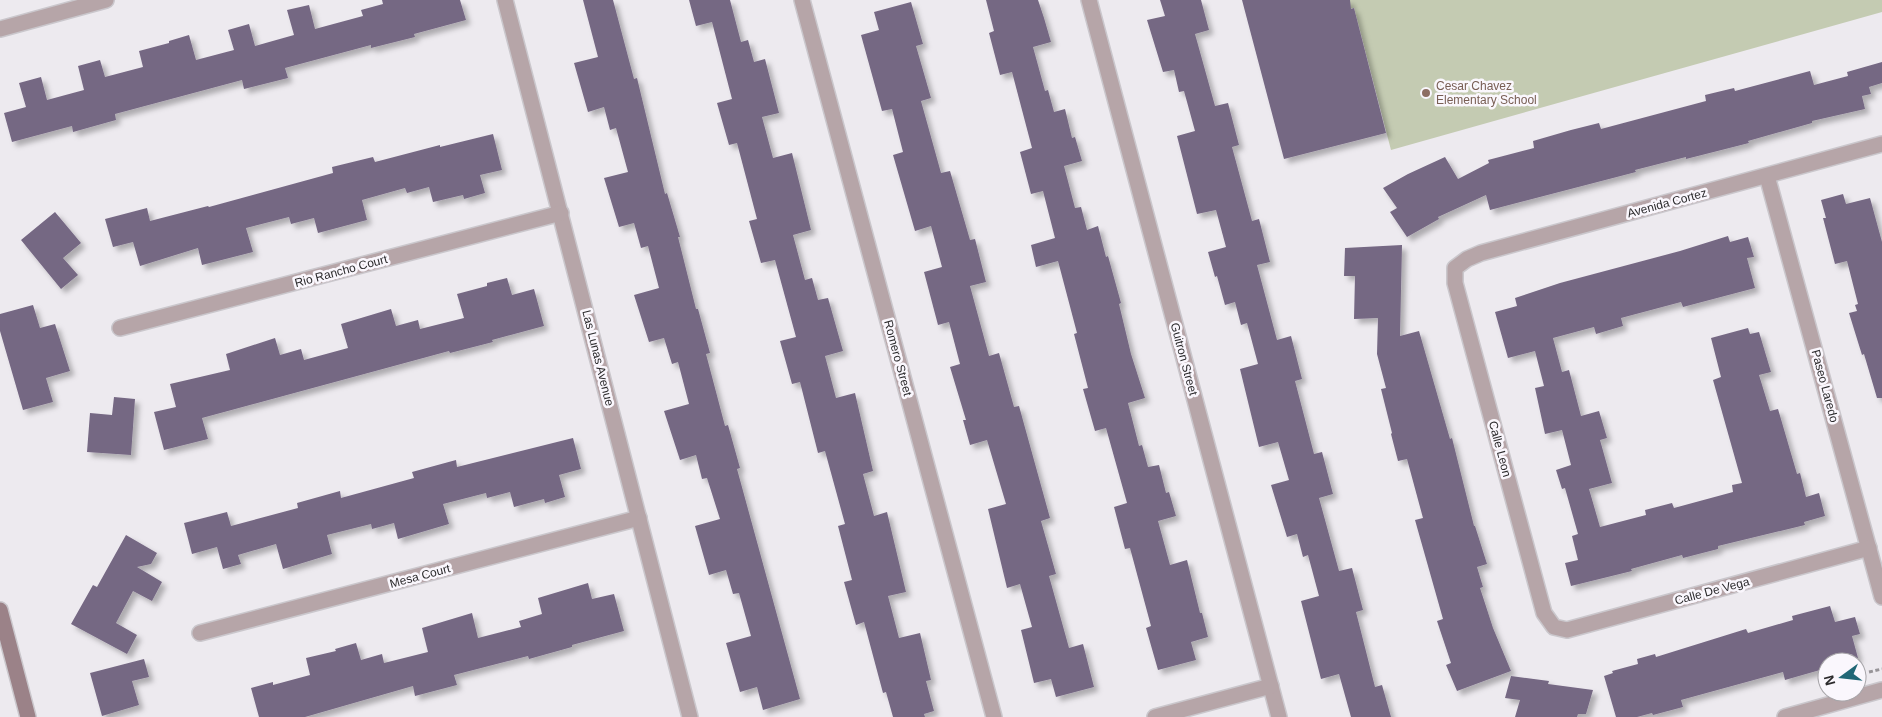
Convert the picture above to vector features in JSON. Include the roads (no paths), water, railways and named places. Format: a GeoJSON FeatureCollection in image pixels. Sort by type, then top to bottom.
{"type":"FeatureCollection","features":[{"type":"Feature","properties":{"kind":"street"},"geometry":{"type":"LineString","coordinates":[[0,28],[106,0]]}},
{"type":"Feature","properties":{"kind":"street","name":"Las Lunas Avenue"},"geometry":{"type":"LineString","coordinates":[[505,0],[690,717]]}},
{"type":"Feature","properties":{"kind":"street","name":"Romero Street"},"geometry":{"type":"LineString","coordinates":[[802,0],[994,717]]}},
{"type":"Feature","properties":{"kind":"street","name":"Guitron Street"},"geometry":{"type":"LineString","coordinates":[[1088,0],[1279,717]]}},
{"type":"Feature","properties":{"kind":"street","name":"Avenida Cortez"},"geometry":{"type":"LineString","coordinates":[[1455,268],[1467,259],[1481,253],[1882,144]]}},
{"type":"Feature","properties":{"kind":"street","name":"Paseo Laredo"},"geometry":{"type":"LineString","coordinates":[[1768,176],[1882,597]]}},
{"type":"Feature","properties":{"kind":"street","name":"Rio Rancho Court"},"geometry":{"type":"LineString","coordinates":[[120,328],[561,213]]}},
{"type":"Feature","properties":{"kind":"street","name":"Calle Leon"},"geometry":{"type":"LineString","coordinates":[[1455,268],[1455,283],[1544,613],[1554,627]]}},
{"type":"Feature","properties":{"kind":"street","name":"Mesa Court"},"geometry":{"type":"LineString","coordinates":[[200,633],[640,518]]}},
{"type":"Feature","properties":{"kind":"street","name":"Calle De Vega"},"geometry":{"type":"LineString","coordinates":[[1554,627],[1567,630],[1869,548]]}},
{"type":"Feature","properties":{"kind":"street"},"geometry":{"type":"LineString","coordinates":[[0,610],[28,717]]}},
{"type":"Feature","properties":{"kind":"street"},"geometry":{"type":"LineString","coordinates":[[1155,717],[1271,686]]}},
{"type":"Feature","properties":{"kind":"street"},"geometry":{"type":"LineString","coordinates":[[1785,717],[1882,690]]}},
{"type":"Feature","properties":{"kind":"place","name":"Cesar Chavez Elementary School"},"geometry":{"type":"Point","coordinates":[1426,93]}}]}
